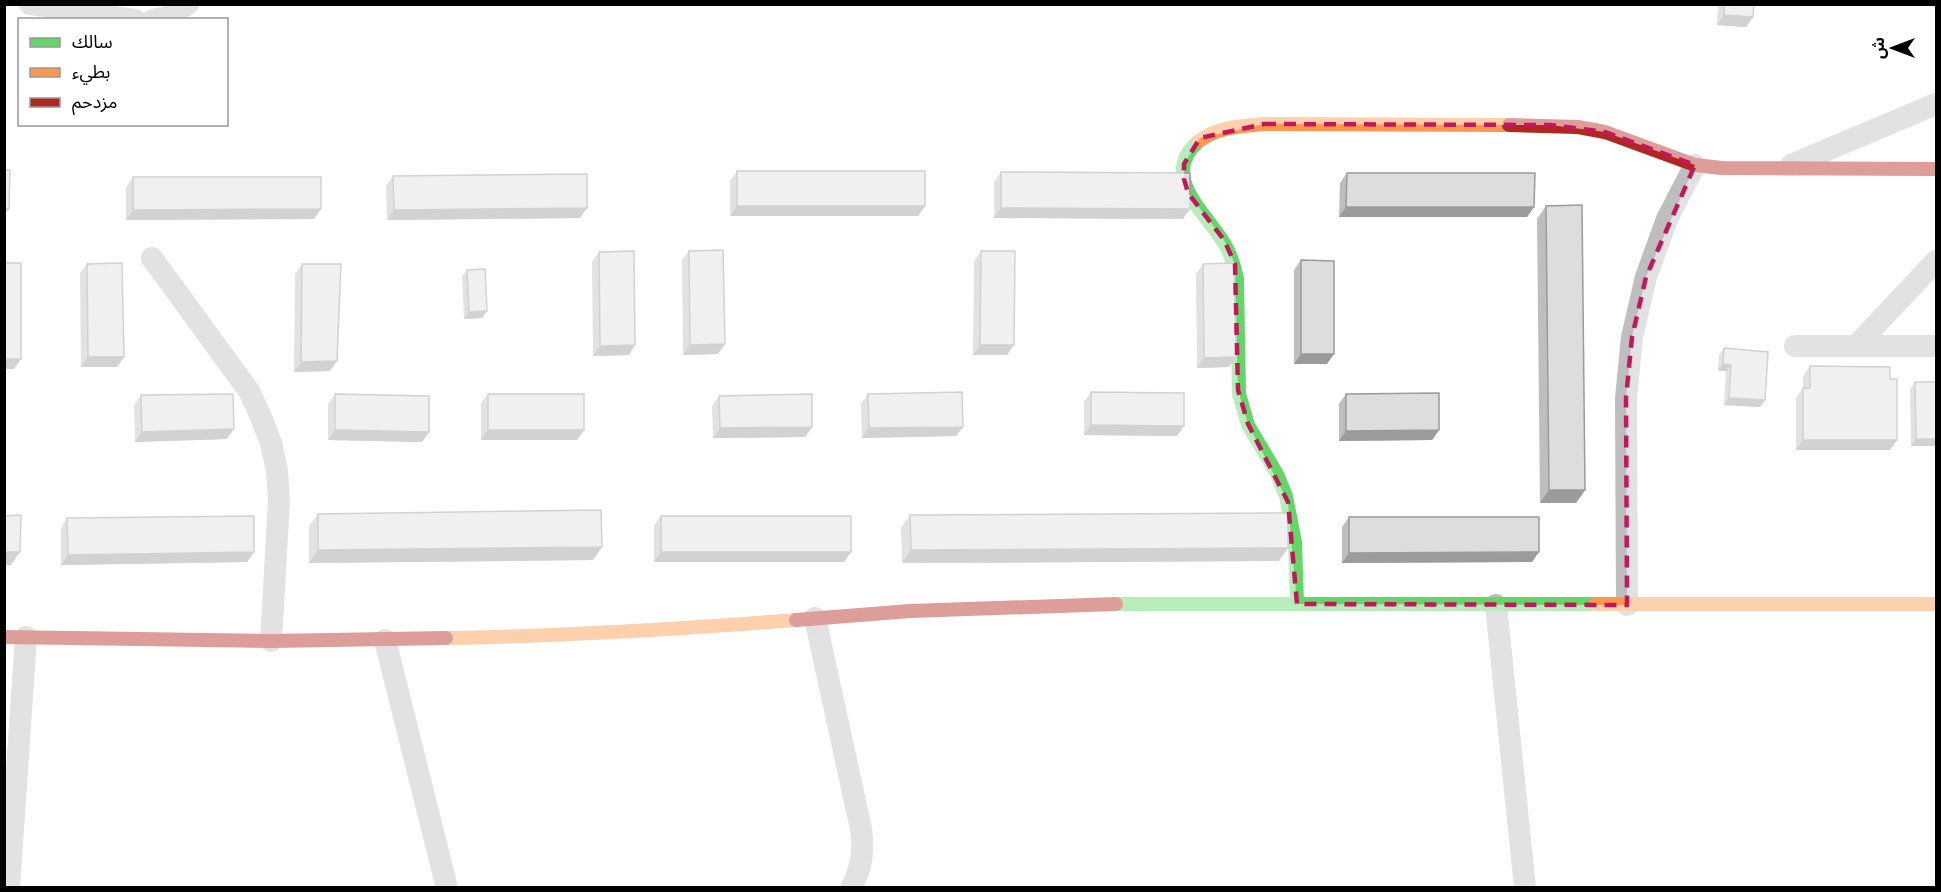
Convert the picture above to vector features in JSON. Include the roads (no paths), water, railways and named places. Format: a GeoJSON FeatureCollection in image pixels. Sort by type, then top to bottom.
{"type":"FeatureCollection","features":[{"type":"Feature","properties":{"kind":"street"},"geometry":{"type":"LineString","coordinates":[[30,4],[122,18]]}},
{"type":"Feature","properties":{"kind":"street"},"geometry":{"type":"LineString","coordinates":[[162,18],[188,4]]}},
{"type":"Feature","properties":{"kind":"street"},"geometry":{"type":"LineString","coordinates":[[1781,169],[1936,104]]}},
{"type":"Feature","properties":{"kind":"street"},"geometry":{"type":"LineString","coordinates":[[1297,604],[1296,549],[1288,502],[1270,459],[1248,424],[1241,407],[1238,390],[1235,264],[1224,240],[1188,193],[1184,179],[1185,164],[1200,138],[1232,128],[1264,123],[1551,125],[1605,132],[1695,165],[1781,169],[1936,169]]}},
{"type":"Feature","properties":{"kind":"street"},"geometry":{"type":"LineString","coordinates":[[1627,605],[1626,398],[1632,337],[1646,277],[1667,219],[1695,165]]}},
{"type":"Feature","properties":{"kind":"street"},"geometry":{"type":"LineString","coordinates":[[152,258],[249,391],[271,444],[277,471],[279,500],[271,641]]}},
{"type":"Feature","properties":{"kind":"street"},"geometry":{"type":"LineString","coordinates":[[1856,346],[1936,261]]}},
{"type":"Feature","properties":{"kind":"street"},"geometry":{"type":"LineString","coordinates":[[1795,346],[1936,346]]}},
{"type":"Feature","properties":{"kind":"street"},"geometry":{"type":"LineString","coordinates":[[9,888],[15,637],[271,641],[519,637],[675,629],[1004,606],[1100,604],[1936,604]]}},
{"type":"Feature","properties":{"kind":"street"},"geometry":{"type":"LineString","coordinates":[[1496,605],[1525,888]]}},
{"type":"Feature","properties":{"kind":"street"},"geometry":{"type":"LineString","coordinates":[[815,618],[864,851],[860,872],[851,888]]}},
{"type":"Feature","properties":{"kind":"street"},"geometry":{"type":"LineString","coordinates":[[385,640],[447,888]]}}]}
